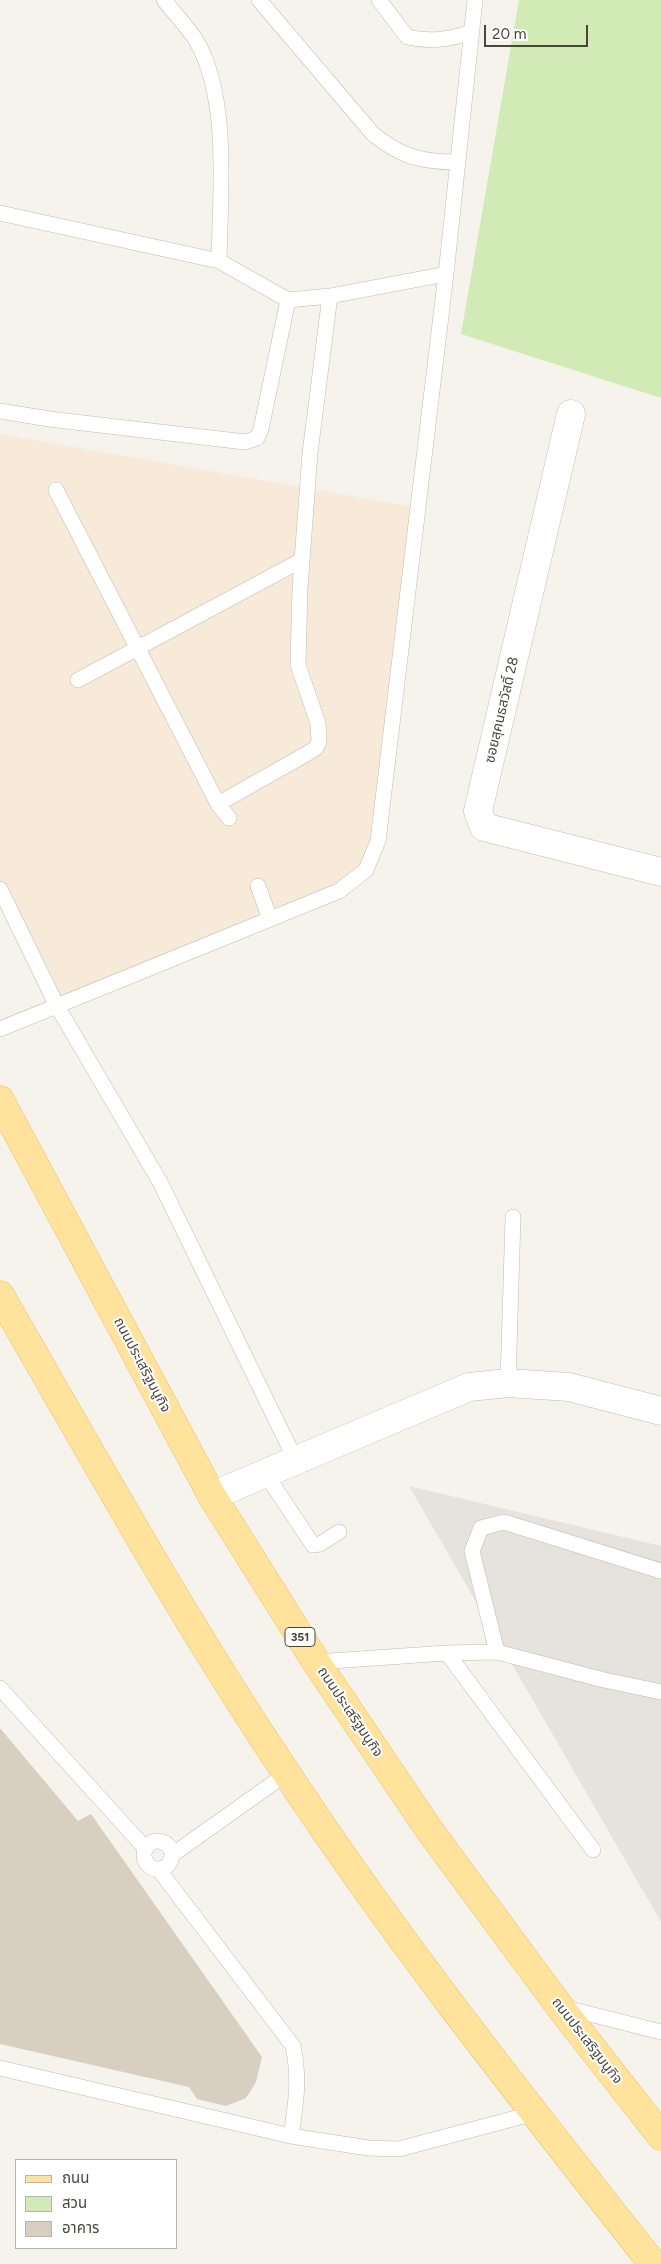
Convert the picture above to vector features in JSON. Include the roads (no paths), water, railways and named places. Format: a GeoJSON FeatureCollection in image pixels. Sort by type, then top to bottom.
{"type":"FeatureCollection","features":[{"type":"Feature","properties":{"kind":"main road","name":"ถนนประเสริฐมนูกิจ"},"geometry":{"type":"LineString","coordinates":[[0,1100],[212,1496],[316,1662],[430,1831],[560,2007],[661,2136]]}},
{"type":"Feature","properties":{"kind":"main road"},"geometry":{"type":"LineString","coordinates":[[0,1295],[184,1612],[286,1774],[368,1891],[535,2113],[653,2264]]}},
{"type":"Feature","properties":{"kind":"street","name":"ซอยสุคนธสวัสดิ์ 28"},"geometry":{"type":"LineString","coordinates":[[571,414],[478,811],[484,827],[661,872]]}},
{"type":"Feature","properties":{"kind":"street"},"geometry":{"type":"LineString","coordinates":[[212,1496],[469,1387],[508,1383],[569,1388],[661,1411]]}},
{"type":"Feature","properties":{"kind":"lane"},"geometry":{"type":"LineString","coordinates":[[164,0],[197,42],[209,71],[220,130],[219,261]]}},
{"type":"Feature","properties":{"kind":"lane"},"geometry":{"type":"LineString","coordinates":[[259,0],[379,139],[390,148],[411,158],[433,162],[457,162]]}},
{"type":"Feature","properties":{"kind":"lane"},"geometry":{"type":"LineString","coordinates":[[379,0],[407,37],[440,40],[471,32]]}},
{"type":"Feature","properties":{"kind":"lane"},"geometry":{"type":"LineString","coordinates":[[0,1029],[338,892],[366,870],[378,841],[446,274],[475,0]]}},
{"type":"Feature","properties":{"kind":"lane"},"geometry":{"type":"LineString","coordinates":[[0,214],[219,261],[288,300],[330,296],[446,274]]}},
{"type":"Feature","properties":{"kind":"lane"},"geometry":{"type":"LineString","coordinates":[[218,804],[308,753],[316,748],[319,742],[318,723],[298,665],[302,560],[310,453],[330,296]]}},
{"type":"Feature","properties":{"kind":"lane"},"geometry":{"type":"LineString","coordinates":[[0,411],[58,421],[245,442],[257,438],[261,429],[288,300]]}},
{"type":"Feature","properties":{"kind":"lane"},"geometry":{"type":"LineString","coordinates":[[56,490],[218,804],[228,818]]}},
{"type":"Feature","properties":{"kind":"lane"},"geometry":{"type":"LineString","coordinates":[[78,680],[302,560]]}},
{"type":"Feature","properties":{"kind":"lane"},"geometry":{"type":"LineString","coordinates":[[258,886],[270,919]]}},
{"type":"Feature","properties":{"kind":"lane"},"geometry":{"type":"LineString","coordinates":[[0,889],[57,1006],[160,1182],[296,1461]]}},
{"type":"Feature","properties":{"kind":"lane"},"geometry":{"type":"LineString","coordinates":[[508,1383],[513,1217]]}},
{"type":"Feature","properties":{"kind":"lane"},"geometry":{"type":"LineString","coordinates":[[266,1473],[313,1545],[320,1544],[339,1532]]}},
{"type":"Feature","properties":{"kind":"lane"},"geometry":{"type":"LineString","coordinates":[[497,1652],[472,1551],[481,1528],[504,1522],[661,1571]]}},
{"type":"Feature","properties":{"kind":"lane"},"geometry":{"type":"LineString","coordinates":[[316,1662],[447,1653],[497,1652],[604,1680],[661,1692]]}},
{"type":"Feature","properties":{"kind":"lane"},"geometry":{"type":"LineString","coordinates":[[447,1653],[594,1850]]}},
{"type":"Feature","properties":{"kind":"lane"},"geometry":{"type":"LineString","coordinates":[[0,1688],[145,1848]]}},
{"type":"Feature","properties":{"kind":"lane"},"geometry":{"type":"LineString","coordinates":[[172,1855],[286,1774]]}},
{"type":"Feature","properties":{"kind":"lane"},"geometry":{"type":"LineString","coordinates":[[160,1870],[169,1865],[172,1855],[169,1846],[161,1842],[152,1842],[145,1848],[143,1857],[147,1865],[160,1870],[293,2046],[298,2072],[297,2095],[291,2136]]}},
{"type":"Feature","properties":{"kind":"lane"},"geometry":{"type":"LineString","coordinates":[[560,2007],[661,2032]]}},
{"type":"Feature","properties":{"kind":"lane"},"geometry":{"type":"LineString","coordinates":[[0,2068],[291,2136],[368,2148],[399,2149],[535,2113]]}}]}
